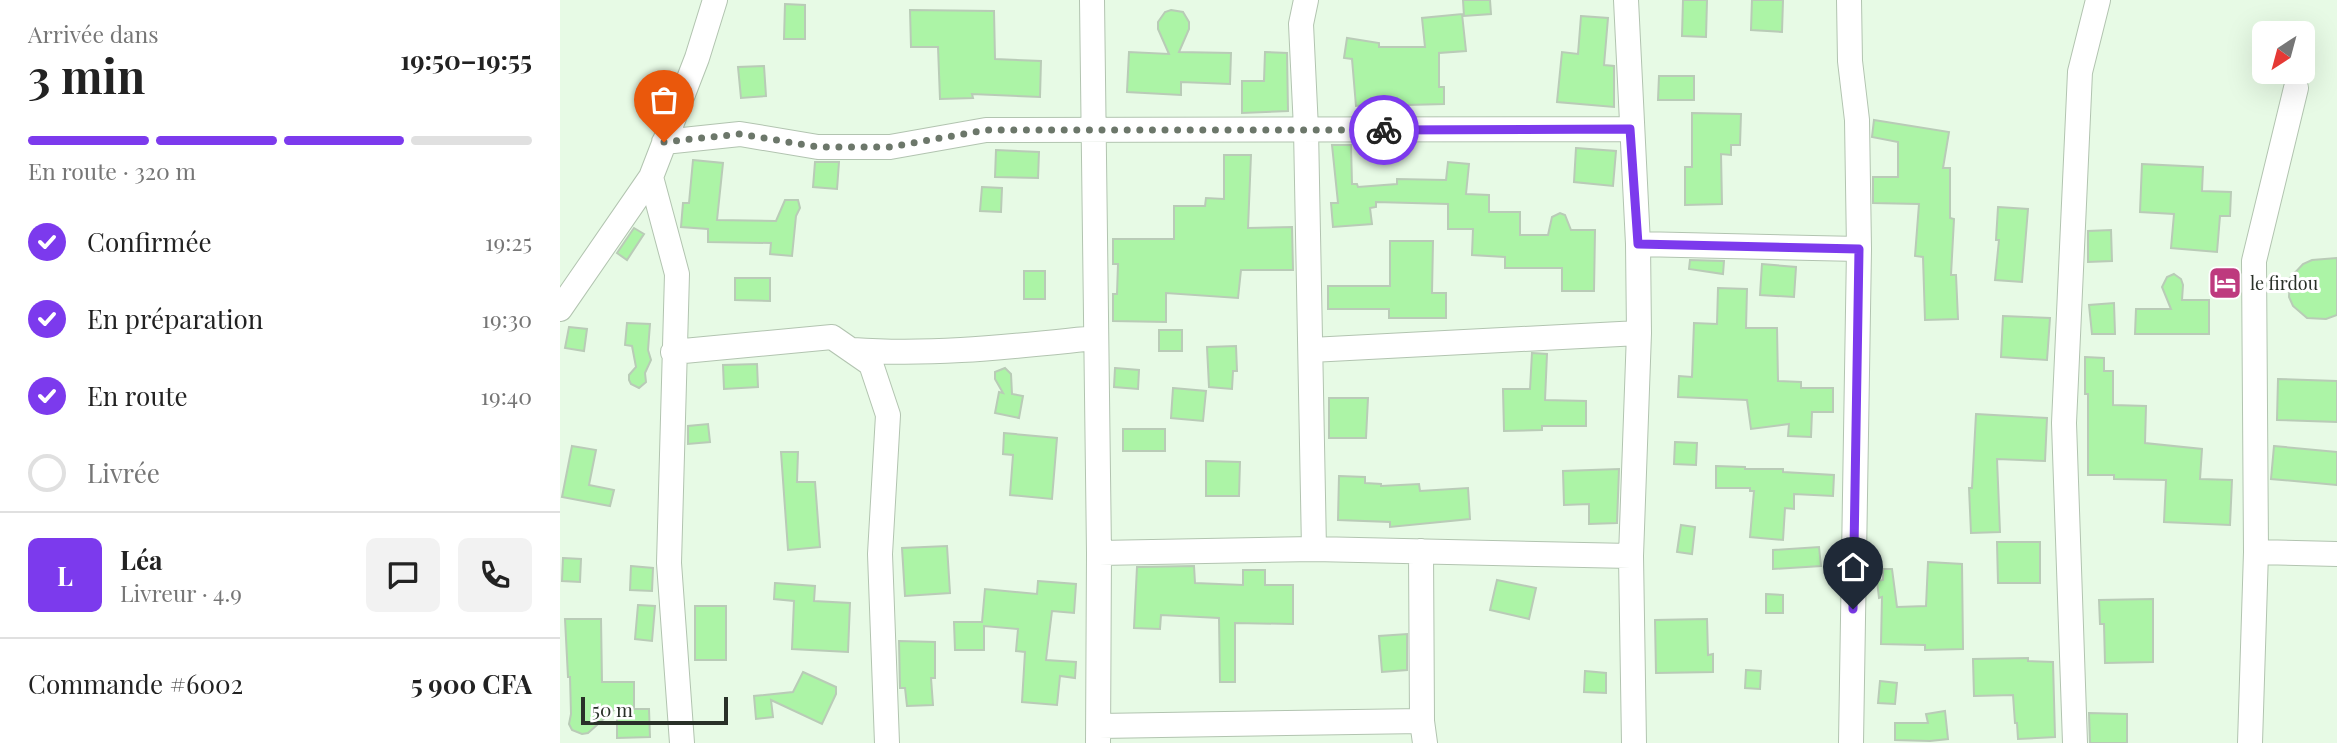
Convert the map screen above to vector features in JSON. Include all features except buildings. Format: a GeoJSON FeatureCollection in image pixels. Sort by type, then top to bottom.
{"type":"FeatureCollection","features":[{"type":"Feature","properties":{"kind":"street"},"geometry":{"type":"LineString","coordinates":[[560,309],[651,177],[715,0]]}},
{"type":"Feature","properties":{"kind":"street"},"geometry":{"type":"LineString","coordinates":[[1092,0],[1100,553],[1098,734],[1423,732],[1421,551]]}},
{"type":"Feature","properties":{"kind":"street"},"geometry":{"type":"LineString","coordinates":[[1306,0],[1301,24],[1306,130],[1314,549]]}},
{"type":"Feature","properties":{"kind":"street"},"geometry":{"type":"LineString","coordinates":[[1626,0],[1630,129],[1638,244],[1639,333],[1631,556],[1634,743]]}},
{"type":"Feature","properties":{"kind":"street"},"geometry":{"type":"LineString","coordinates":[[1849,0],[1850,61],[1857,120],[1859,249],[1851,743]]}},
{"type":"Feature","properties":{"kind":"street"},"geometry":{"type":"LineString","coordinates":[[2075,743],[2065,410],[2080,72],[2098,0]]}},
{"type":"Feature","properties":{"kind":"street"},"geometry":{"type":"LineString","coordinates":[[2250,743],[2256,552],[2254,261],[2297,88]]}},
{"type":"Feature","properties":{"kind":"street"},"geometry":{"type":"LineString","coordinates":[[664,142],[740,134],[818,147],[890,147],[986,130],[1630,129]]}},
{"type":"Feature","properties":{"kind":"street"},"geometry":{"type":"LineString","coordinates":[[651,177],[677,274],[669,564],[682,743]]}},
{"type":"Feature","properties":{"kind":"street"},"geometry":{"type":"LineString","coordinates":[[1638,244],[1859,249]]}},
{"type":"Feature","properties":{"kind":"street"},"geometry":{"type":"LineString","coordinates":[[1311,350],[1639,333]]}},
{"type":"Feature","properties":{"kind":"street"},"geometry":{"type":"LineString","coordinates":[[673,352],[832,337],[871,364],[888,415],[880,554],[887,743]]}},
{"type":"Feature","properties":{"kind":"street"},"geometry":{"type":"LineString","coordinates":[[850,349],[901,353],[976,350],[1096,338]]}},
{"type":"Feature","properties":{"kind":"street"},"geometry":{"type":"LineString","coordinates":[[1100,553],[1314,549],[1631,556]]}},
{"type":"Feature","properties":{"kind":"street"},"geometry":{"type":"LineString","coordinates":[[2256,552],[2337,554]]}},
{"type":"Feature","properties":{"kind":"way so far"},"geometry":{"type":"LineString","coordinates":[[664,142],[740,134],[818,147],[890,147],[986,130],[1384,130]]}},
{"type":"Feature","properties":{"kind":"place","name":"le firdou"},"geometry":{"type":"Point","coordinates":[2225,283]}},
{"type":"Feature","properties":{"kind":"route"},"geometry":{"type":"LineString","coordinates":[[1384,130],[1630,129],[1638,244],[1859,249],[1853,609]]}}]}
